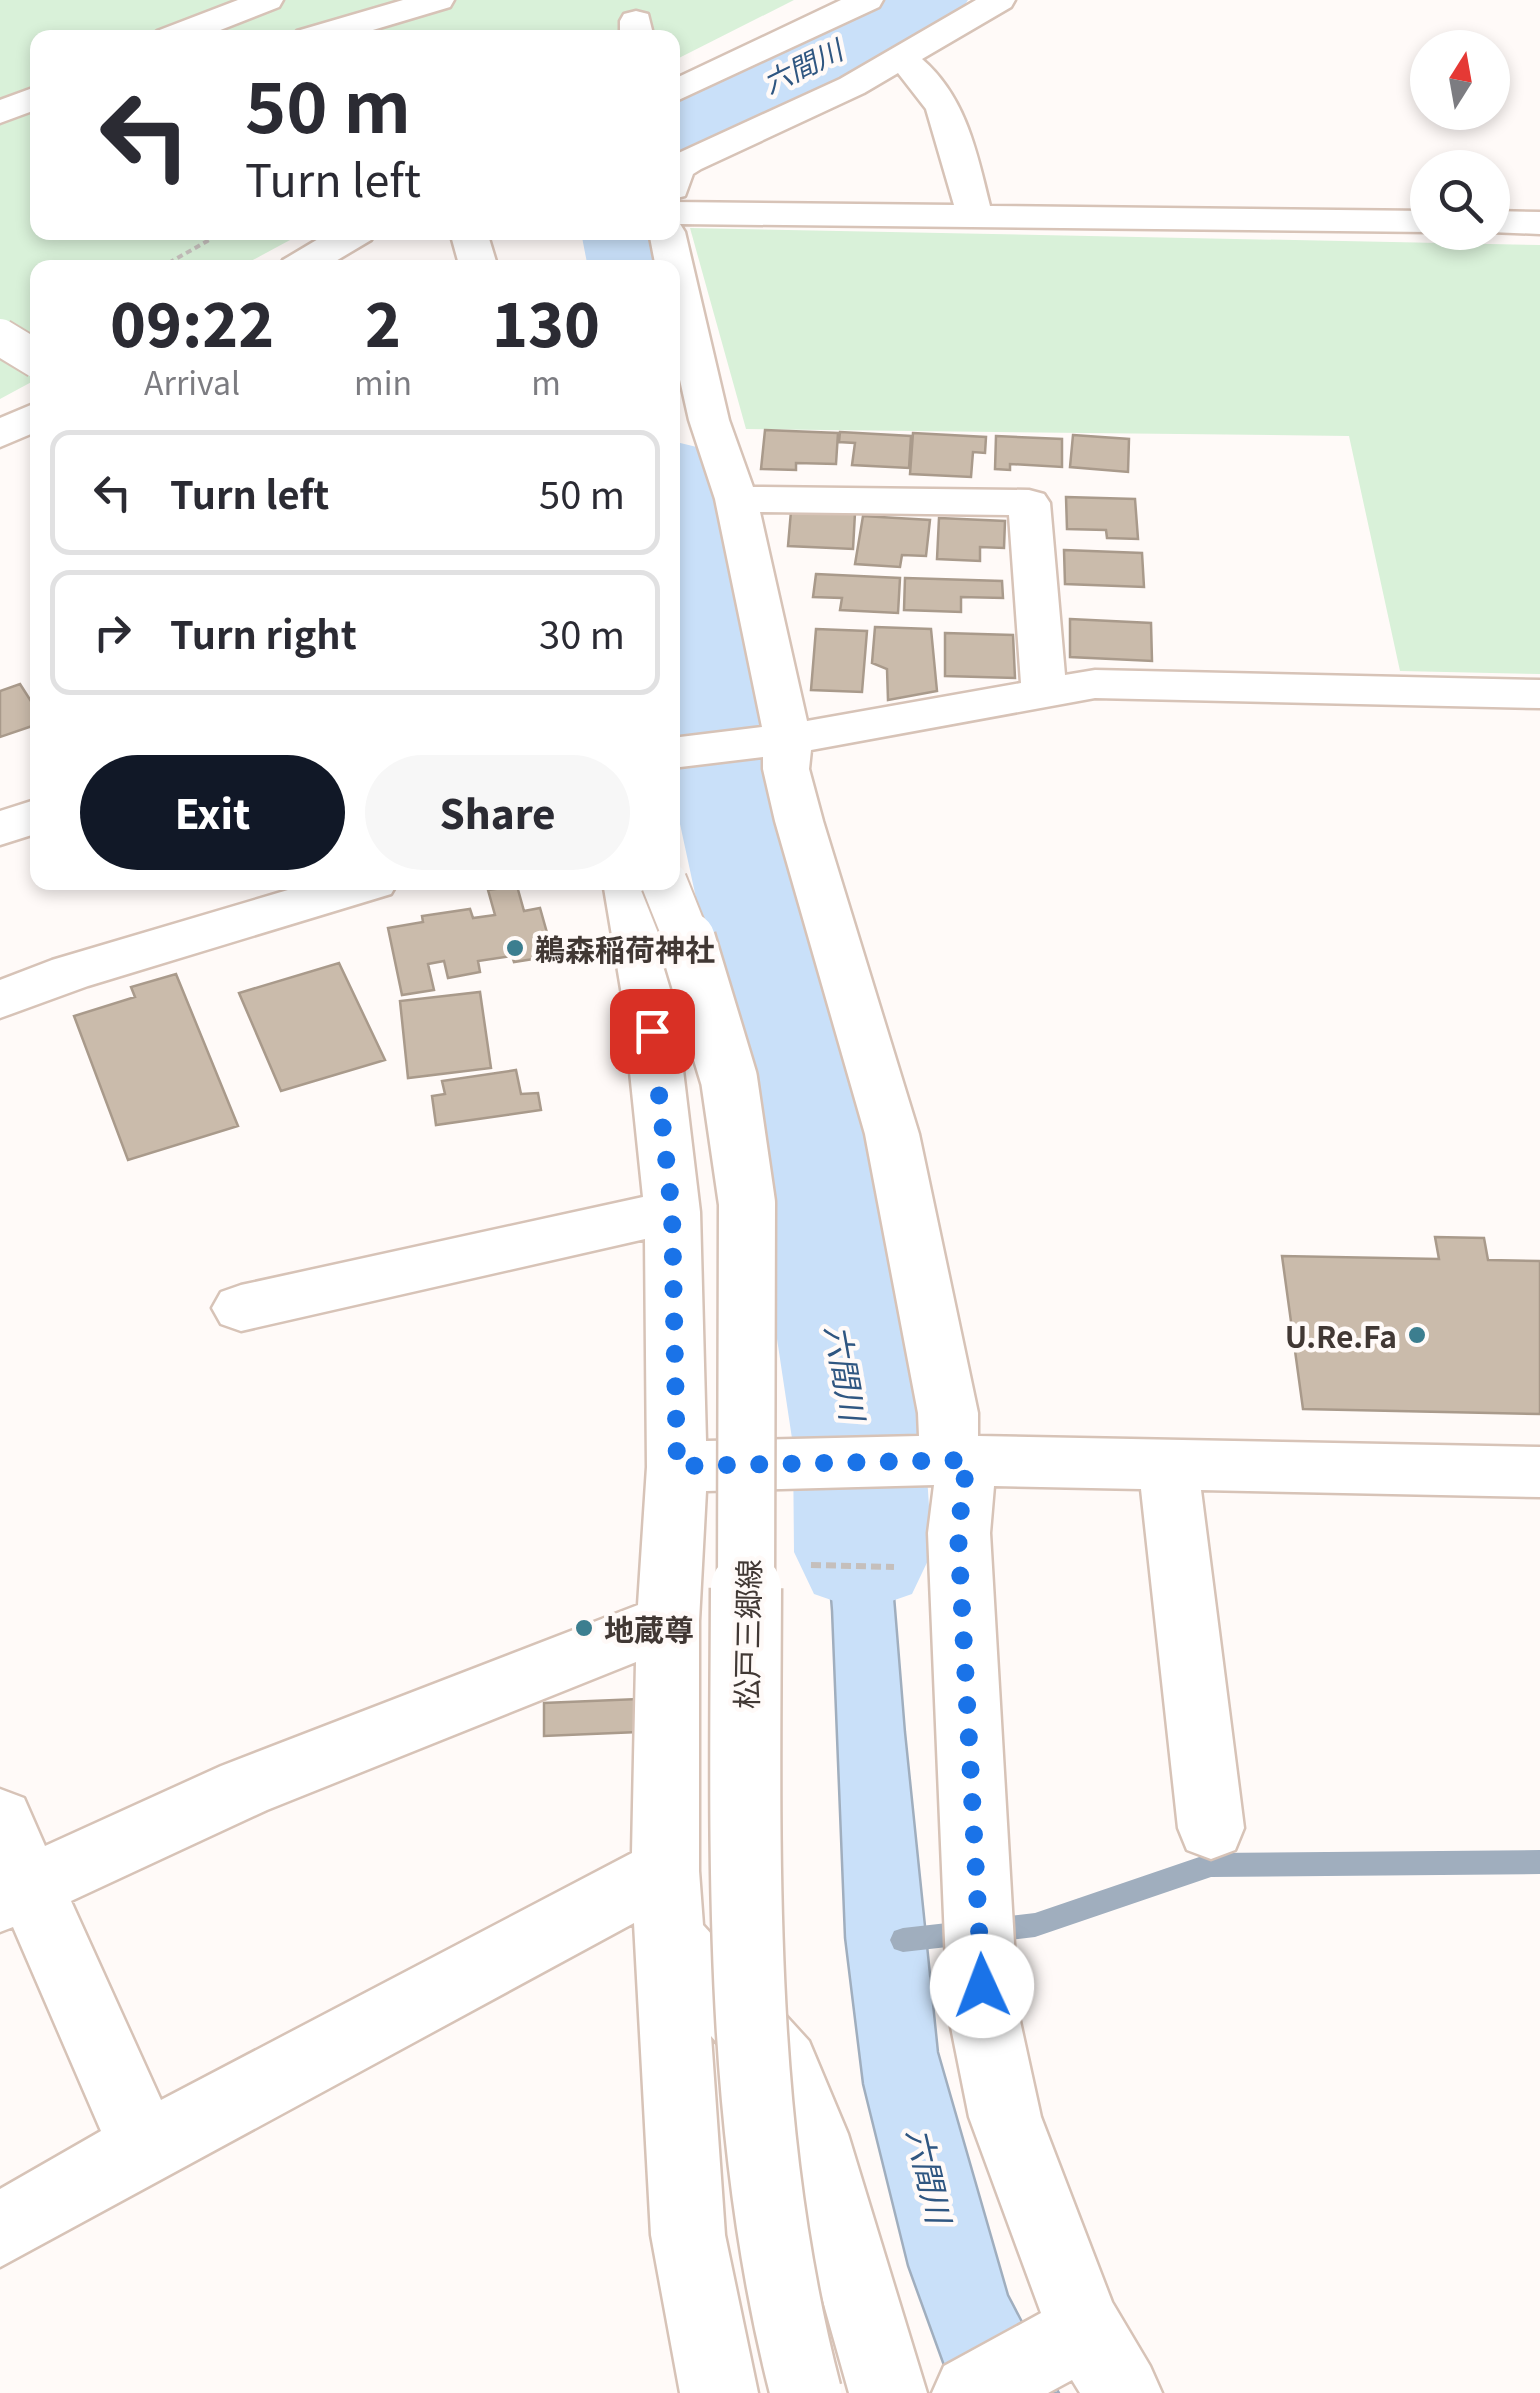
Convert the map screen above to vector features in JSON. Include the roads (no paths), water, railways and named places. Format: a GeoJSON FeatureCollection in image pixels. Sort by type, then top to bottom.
{"type":"FeatureCollection","features":[{"type":"Feature","properties":{"kind":"street"},"geometry":{"type":"LineString","coordinates":[[190,30],[267,0]]}},
{"type":"Feature","properties":{"kind":"street"},"geometry":{"type":"LineString","coordinates":[[336,30],[438,0]]}},
{"type":"Feature","properties":{"kind":"street"},"geometry":{"type":"LineString","coordinates":[[680,167],[867,0]]}},
{"type":"Feature","properties":{"kind":"street"},"geometry":{"type":"LineString","coordinates":[[680,93],[764,90],[900,58],[999,0]]}},
{"type":"Feature","properties":{"kind":"street"},"geometry":{"type":"LineString","coordinates":[[900,58],[916,69],[946,108],[975,217]]}},
{"type":"Feature","properties":{"kind":"street"},"geometry":{"type":"LineString","coordinates":[[0,112],[30,99]]}},
{"type":"Feature","properties":{"kind":"street"},"geometry":{"type":"LineString","coordinates":[[0,142],[30,129]]}},
{"type":"Feature","properties":{"kind":"street"},"geometry":{"type":"LineString","coordinates":[[680,213],[1410,222]]}},
{"type":"Feature","properties":{"kind":"street"},"geometry":{"type":"LineString","coordinates":[[1510,222],[1540,223]]}},
{"type":"Feature","properties":{"kind":"street"},"geometry":{"type":"LineString","coordinates":[[310,260],[344,240]]}},
{"type":"Feature","properties":{"kind":"street"},"geometry":{"type":"LineString","coordinates":[[680,290],[709,420],[736,499],[798,821],[892,1134],[958,1460],[958,1533],[983,2012],[1005,2118],[1105,2362],[971,2393]]}},
{"type":"Feature","properties":{"kind":"street"},"geometry":{"type":"LineString","coordinates":[[0,337],[30,355]]}},
{"type":"Feature","properties":{"kind":"street"},"geometry":{"type":"LineString","coordinates":[[0,435],[30,418]]}},
{"type":"Feature","properties":{"kind":"street"},"geometry":{"type":"LineString","coordinates":[[736,499],[1029,504],[1044,693]]}},
{"type":"Feature","properties":{"kind":"street"},"geometry":{"type":"LineString","coordinates":[[680,752],[780,742],[1095,684],[1540,694]]}},
{"type":"Feature","properties":{"kind":"street"},"geometry":{"type":"LineString","coordinates":[[0,829],[30,818]]}},
{"type":"Feature","properties":{"kind":"street"},"geometry":{"type":"LineString","coordinates":[[0,1000],[70,973],[331,890]]}},
{"type":"Feature","properties":{"kind":"street"},"geometry":{"type":"LineString","coordinates":[[628,890],[648,995],[672,1212],[677,1466],[668,1622],[668,1906],[688,2235],[719,2393]]}},
{"type":"Feature","properties":{"kind":"street","name":"松戸三郷線"},"geometry":{"type":"LineString","coordinates":[[667,890],[688,943],[729,1078],[747,1204],[750,1363],[743,1792],[746,1931],[761,2130],[787,2321],[806,2393]]}},
{"type":"Feature","properties":{"kind":"street"},"geometry":{"type":"LineString","coordinates":[[241,1308],[672,1212]]}},
{"type":"Feature","properties":{"kind":"street"},"geometry":{"type":"LineString","coordinates":[[677,1466],[958,1460],[1540,1472]]}},
{"type":"Feature","properties":{"kind":"street"},"geometry":{"type":"LineString","coordinates":[[1168,1464],[1211,1828]]}},
{"type":"Feature","properties":{"kind":"street"},"geometry":{"type":"LineString","coordinates":[[14,1893],[244,1788],[668,1622]]}},
{"type":"Feature","properties":{"kind":"street"},"geometry":{"type":"LineString","coordinates":[[0,1820],[14,1893],[145,2147]]}},
{"type":"Feature","properties":{"kind":"street"},"geometry":{"type":"LineString","coordinates":[[0,2230],[145,2147],[668,1906]]}},
{"type":"Feature","properties":{"kind":"street"},"geometry":{"type":"LineString","coordinates":[[668,1906],[784,2066],[812,2134],[888,2393]]}},
{"type":"Feature","properties":{"kind":"water"},"geometry":{"type":"Polygon","coordinates":[[[877,1385],[905,1732],[938,2052],[1008,2295],[1059,2393],[954,2393],[908,2266],[863,2084],[845,1938],[832,1611],[814,1387],[877,1385]]]}},
{"type":"Feature","properties":{"kind":"waterway","name":"六間川"},"geometry":{"type":"LineString","coordinates":[[680,125],[782,80],[932,0]]}},
{"type":"Feature","properties":{"kind":"waterway","name":"六間川"},"geometry":{"type":"LineString","coordinates":[[624,240],[628,260]]}},
{"type":"Feature","properties":{"kind":"waterway","name":"六間川"},"geometry":{"type":"LineString","coordinates":[[680,518],[720,765],[804,1120],[859,1445],[863,1552]]}},
{"type":"Feature","properties":{"kind":"waterway"},"geometry":{"type":"LineString","coordinates":[[903,1940],[1035,1925],[1211,1865],[1540,1862]]}},
{"type":"Feature","properties":{"kind":"place","name":"鵜森稲荷神社"},"geometry":{"type":"Point","coordinates":[515,948]}},
{"type":"Feature","properties":{"kind":"place","name":"U.Re.Fa"},"geometry":{"type":"Point","coordinates":[1417,1335]}},
{"type":"Feature","properties":{"kind":"place","name":"地蔵尊"},"geometry":{"type":"Point","coordinates":[584,1628]}}]}
